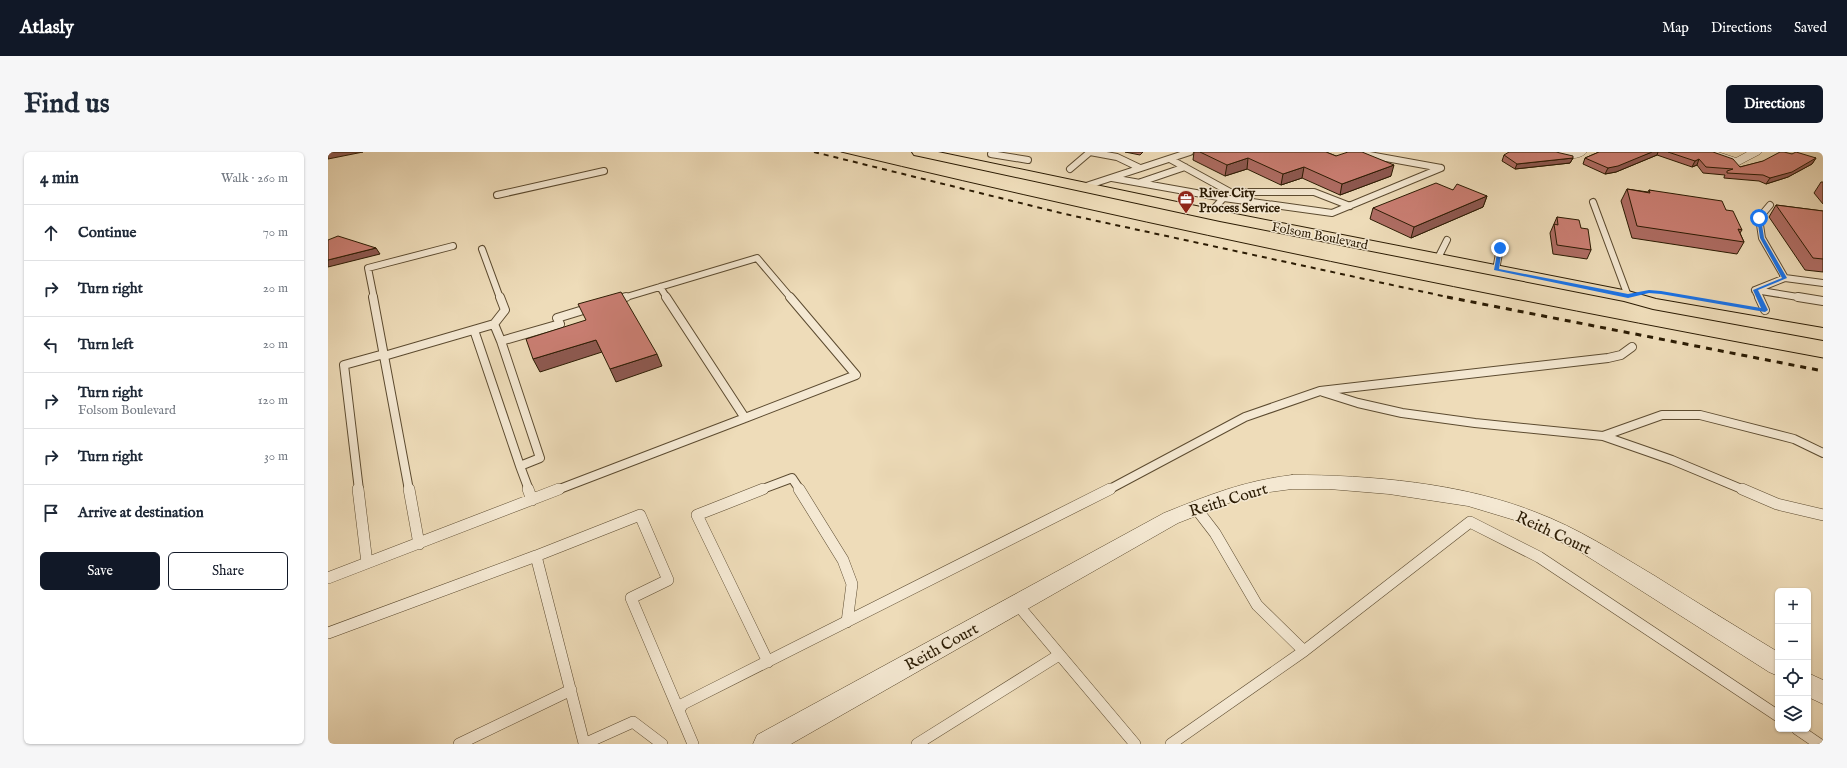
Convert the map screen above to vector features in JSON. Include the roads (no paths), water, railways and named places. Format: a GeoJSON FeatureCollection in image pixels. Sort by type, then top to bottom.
{"type":"FeatureCollection","features":[{"type":"Feature","properties":{"kind":"main road","name":"Folsom Boulevard"},"geometry":{"type":"LineString","coordinates":[[919,152],[1210,214],[1628,296],[1653,304],[1823,334]]}},
{"type":"Feature","properties":{"kind":"main road","name":"Folsom Boulevard"},"geometry":{"type":"LineString","coordinates":[[1628,296],[1649,292],[1661,292],[1823,320]]}},
{"type":"Feature","properties":{"kind":"street"},"geometry":{"type":"LineString","coordinates":[[1564,152],[1573,155],[1581,152]]}},
{"type":"Feature","properties":{"kind":"street"},"geometry":{"type":"LineString","coordinates":[[1706,152],[1737,162],[1756,152]]}},
{"type":"Feature","properties":{"kind":"street","name":"Reith Court"},"geometry":{"type":"LineString","coordinates":[[766,744],[1171,518],[1195,507],[1228,495],[1262,486],[1292,482],[1329,482],[1431,493],[1497,507],[1528,516],[1587,545],[1775,663]]}},
{"type":"Feature","properties":{"kind":"street"},"geometry":{"type":"LineString","coordinates":[[1811,686],[1823,693]]}},
{"type":"Feature","properties":{"kind":"lane"},"geometry":{"type":"LineString","coordinates":[[1070,169],[1090,152],[1116,157],[1140,168]]}},
{"type":"Feature","properties":{"kind":"lane"},"geometry":{"type":"LineString","coordinates":[[1083,187],[1190,152]]}},
{"type":"Feature","properties":{"kind":"lane"},"geometry":{"type":"LineString","coordinates":[[1112,178],[1224,198],[1332,213],[1441,168],[1352,152]]}},
{"type":"Feature","properties":{"kind":"lane"},"geometry":{"type":"LineString","coordinates":[[991,154],[1028,160]]}},
{"type":"Feature","properties":{"kind":"lane"},"geometry":{"type":"LineString","coordinates":[[1170,159],[1230,192],[1314,192],[1350,206]]}},
{"type":"Feature","properties":{"kind":"lane"},"geometry":{"type":"LineString","coordinates":[[1138,182],[1185,167]]}},
{"type":"Feature","properties":{"kind":"lane"},"geometry":{"type":"LineString","coordinates":[[497,195],[604,171]]}},
{"type":"Feature","properties":{"kind":"lane"},"geometry":{"type":"LineString","coordinates":[[1210,214],[1230,192]]}},
{"type":"Feature","properties":{"kind":"lane"},"geometry":{"type":"LineString","coordinates":[[1594,202],[1628,296]]}},
{"type":"Feature","properties":{"kind":"lane"},"geometry":{"type":"LineString","coordinates":[[1770,205],[1759,218],[1762,238],[1784,278]]}},
{"type":"Feature","properties":{"kind":"lane"},"geometry":{"type":"LineString","coordinates":[[1438,258],[1447,240]]}},
{"type":"Feature","properties":{"kind":"lane"},"geometry":{"type":"LineString","coordinates":[[419,544],[368,268],[453,246]]}},
{"type":"Feature","properties":{"kind":"lane"},"geometry":{"type":"LineString","coordinates":[[367,563],[344,365],[494,324],[505,310],[482,248]]}},
{"type":"Feature","properties":{"kind":"lane"},"geometry":{"type":"LineString","coordinates":[[1496,270],[1500,248]]}},
{"type":"Feature","properties":{"kind":"lane"},"geometry":{"type":"LineString","coordinates":[[328,578],[856,375],[757,258],[557,318],[560,324],[501,341]]}},
{"type":"Feature","properties":{"kind":"lane"},"geometry":{"type":"LineString","coordinates":[[1755,290],[1784,278],[1823,283]]}},
{"type":"Feature","properties":{"kind":"lane"},"geometry":{"type":"LineString","coordinates":[[660,287],[745,418]]}},
{"type":"Feature","properties":{"kind":"lane"},"geometry":{"type":"LineString","coordinates":[[1755,290],[1823,301]]}},
{"type":"Feature","properties":{"kind":"lane"},"geometry":{"type":"LineString","coordinates":[[1755,290],[1765,310]]}},
{"type":"Feature","properties":{"kind":"lane"},"geometry":{"type":"LineString","coordinates":[[494,324],[540,458],[520,466]]}},
{"type":"Feature","properties":{"kind":"lane"},"geometry":{"type":"LineString","coordinates":[[474,330],[532,500]]}},
{"type":"Feature","properties":{"kind":"lane"},"geometry":{"type":"LineString","coordinates":[[679,710],[683,704],[1127,481],[1245,417],[1320,390],[1608,358],[1621,355],[1632,347]]}},
{"type":"Feature","properties":{"kind":"lane"},"geometry":{"type":"LineString","coordinates":[[1320,390],[1358,403],[1402,412],[1475,423],[1603,436],[1672,460],[1777,504],[1823,515]]}},
{"type":"Feature","properties":{"kind":"lane"},"geometry":{"type":"LineString","coordinates":[[1603,436],[1662,414],[1700,415],[1794,439],[1823,453]]}},
{"type":"Feature","properties":{"kind":"lane"},"geometry":{"type":"LineString","coordinates":[[768,662],[696,514],[792,478],[843,560],[852,584],[847,622]]}},
{"type":"Feature","properties":{"kind":"lane"},"geometry":{"type":"LineString","coordinates":[[1195,507],[1215,533],[1257,604],[1304,651]]}},
{"type":"Feature","properties":{"kind":"lane"},"geometry":{"type":"LineString","coordinates":[[328,633],[536,556],[640,515],[668,580],[631,598],[694,744]]}},
{"type":"Feature","properties":{"kind":"lane"},"geometry":{"type":"LineString","coordinates":[[1171,744],[1304,651],[1470,522],[1539,557],[1775,714]]}},
{"type":"Feature","properties":{"kind":"lane"},"geometry":{"type":"LineString","coordinates":[[536,556],[584,744],[634,722],[662,744]]}},
{"type":"Feature","properties":{"kind":"lane"},"geometry":{"type":"LineString","coordinates":[[1017,604],[1135,744]]}},
{"type":"Feature","properties":{"kind":"lane"},"geometry":{"type":"LineString","coordinates":[[917,744],[1059,655]]}},
{"type":"Feature","properties":{"kind":"lane"},"geometry":{"type":"LineString","coordinates":[[459,744],[571,690]]}},
{"type":"Feature","properties":{"kind":"lane"},"geometry":{"type":"LineString","coordinates":[[1802,732],[1820,744]]}},
{"type":"Feature","properties":{"kind":"tram line"},"geometry":{"type":"LineString","coordinates":[[841,152],[1085,209],[1453,287],[1823,358]]}},
{"type":"Feature","properties":{"kind":"railway"},"geometry":{"type":"LineString","coordinates":[[814,152],[1065,214],[1451,298]]}},
{"type":"Feature","properties":{"kind":"railway"},"geometry":{"type":"LineString","coordinates":[[1447,297],[1451,298]]}},
{"type":"Feature","properties":{"kind":"railway"},"geometry":{"type":"LineString","coordinates":[[1451,298],[1823,371]]}},
{"type":"Feature","properties":{"kind":"place","name":"River City Process Service"},"geometry":{"type":"Point","coordinates":[1186,214]}}]}
